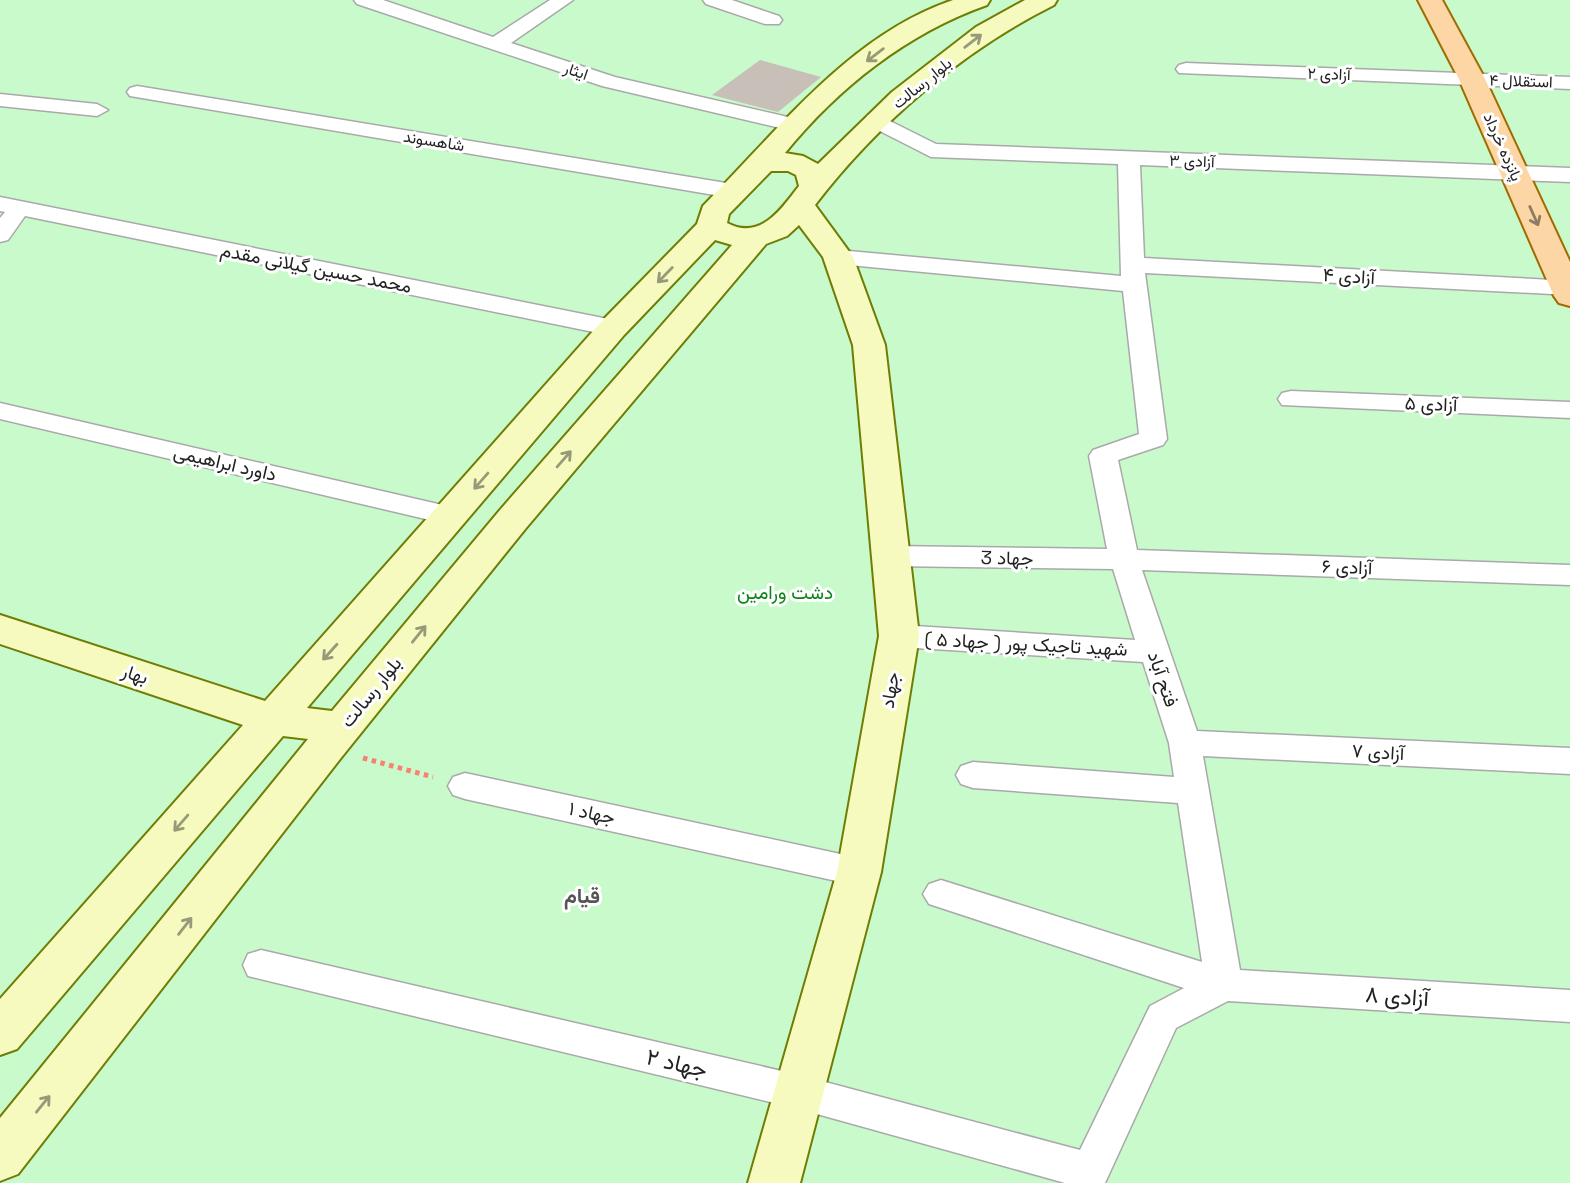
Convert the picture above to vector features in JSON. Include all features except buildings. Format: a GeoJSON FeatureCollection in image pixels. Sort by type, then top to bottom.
{"type":"FeatureCollection","features":[{"type":"Feature","properties":{"kind":"main road"},"geometry":{"type":"LineString","coordinates":[[6,1018],[451,516],[613,328],[712,226],[714,212],[763,162],[793,125],[875,54],[929,19],[978,0]]}},
{"type":"Feature","properties":{"kind":"main road","name":"بلوار رسالت"},"geometry":{"type":"LineString","coordinates":[[0,1157],[333,738],[513,519],[755,238],[779,229],[806,194],[876,120],[979,36],[1045,0]]}},
{"type":"Feature","properties":{"kind":"main road","name":"پانزده خرداد"},"geometry":{"type":"LineString","coordinates":[[1430,0],[1472,79],[1569,290]]}},
{"type":"Feature","properties":{"kind":"main road","name":"جهاد"},"geometry":{"type":"LineString","coordinates":[[763,162],[793,162],[810,171],[806,194],[838,257],[869,345],[899,636],[859,872],[774,1183]]}},
{"type":"Feature","properties":{"kind":"main road"},"geometry":{"type":"LineString","coordinates":[[712,226],[727,237],[755,238]]}},
{"type":"Feature","properties":{"kind":"main road","name":"بهار"},"geometry":{"type":"LineString","coordinates":[[0,629],[333,738]]}},
{"type":"Feature","properties":{"kind":"street","name":"ایثار"},"geometry":{"type":"LineString","coordinates":[[364,0],[609,82],[793,125]]}},
{"type":"Feature","properties":{"kind":"street"},"geometry":{"type":"LineString","coordinates":[[495,44],[563,0]]}},
{"type":"Feature","properties":{"kind":"street"},"geometry":{"type":"LineString","coordinates":[[713,0],[772,20]]}},
{"type":"Feature","properties":{"kind":"street","name":"آزادی ۲"},"geometry":{"type":"LineString","coordinates":[[1186,69],[1472,79]]}},
{"type":"Feature","properties":{"kind":"street","name":"استقلال ۴"},"geometry":{"type":"LineString","coordinates":[[1472,79],[1570,83]]}},
{"type":"Feature","properties":{"kind":"street","name":"شاهسوند"},"geometry":{"type":"LineString","coordinates":[[137,92],[732,191]]}},
{"type":"Feature","properties":{"kind":"street"},"geometry":{"type":"LineString","coordinates":[[0,100],[97,110]]}},
{"type":"Feature","properties":{"kind":"street","name":"آزادی ۳"},"geometry":{"type":"LineString","coordinates":[[876,120],[931,149],[1570,175]]}},
{"type":"Feature","properties":{"kind":"street","name":"فتح آباد"},"geometry":{"type":"LineString","coordinates":[[1129,159],[1133,275],[1153,439],[1102,456],[1124,559],[1185,743],[1224,985]]}},
{"type":"Feature","properties":{"kind":"street"},"geometry":{"type":"LineString","coordinates":[[0,235],[10,206]]}},
{"type":"Feature","properties":{"kind":"street","name":"محمد حسین گیلانی مقدم"},"geometry":{"type":"LineString","coordinates":[[10,206],[613,328]]}},
{"type":"Feature","properties":{"kind":"street","name":"آزادی ۴"},"geometry":{"type":"LineString","coordinates":[[838,257],[1133,275],[1569,290]]}},
{"type":"Feature","properties":{"kind":"street","name":"آزادی ۵"},"geometry":{"type":"LineString","coordinates":[[1291,399],[1570,410]]}},
{"type":"Feature","properties":{"kind":"street","name":"داورد ابراهیمی"},"geometry":{"type":"LineString","coordinates":[[0,411],[451,516]]}},
{"type":"Feature","properties":{"kind":"street","name":"جهاد 3"},"geometry":{"type":"LineString","coordinates":[[890,556],[1124,559]]}},
{"type":"Feature","properties":{"kind":"street","name":"آزادی ۶"},"geometry":{"type":"LineString","coordinates":[[1124,559],[1570,575]]}},
{"type":"Feature","properties":{"kind":"street","name":"شهید تاجیک پور ( جهاد ۵ )"},"geometry":{"type":"LineString","coordinates":[[899,636],[1154,652]]}},
{"type":"Feature","properties":{"kind":"street","name":"آزادی ۷"},"geometry":{"type":"LineString","coordinates":[[1185,743],[1570,761]]}},
{"type":"Feature","properties":{"kind":"street"},"geometry":{"type":"LineString","coordinates":[[973,775],[1193,791]]}},
{"type":"Feature","properties":{"kind":"street","name":"جهاد ۱"},"geometry":{"type":"LineString","coordinates":[[465,786],[859,872]]}},
{"type":"Feature","properties":{"kind":"street","name":"آزادی ۸"},"geometry":{"type":"LineString","coordinates":[[941,894],[1224,985],[1570,1006]]}},
{"type":"Feature","properties":{"kind":"street","name":"جهاد ۲"},"geometry":{"type":"LineString","coordinates":[[261,965],[799,1092],[1088,1177]]}},
{"type":"Feature","properties":{"kind":"street"},"geometry":{"type":"LineString","coordinates":[[1088,1177],[1163,1017],[1224,985]]}},
{"type":"Feature","properties":{"kind":"path"},"geometry":{"type":"LineString","coordinates":[[333,738],[465,786]]}},
{"type":"Feature","properties":{"kind":"green space","name":"دشت ورامین"},"geometry":{"type":"Polygon","coordinates":[[[0,0],[1570,0],[1570,1183],[0,1183],[0,0]]]}},
{"type":"Feature","properties":{"kind":"district","name":"قیام"},"geometry":{"type":"Point","coordinates":[582,895]}}]}
